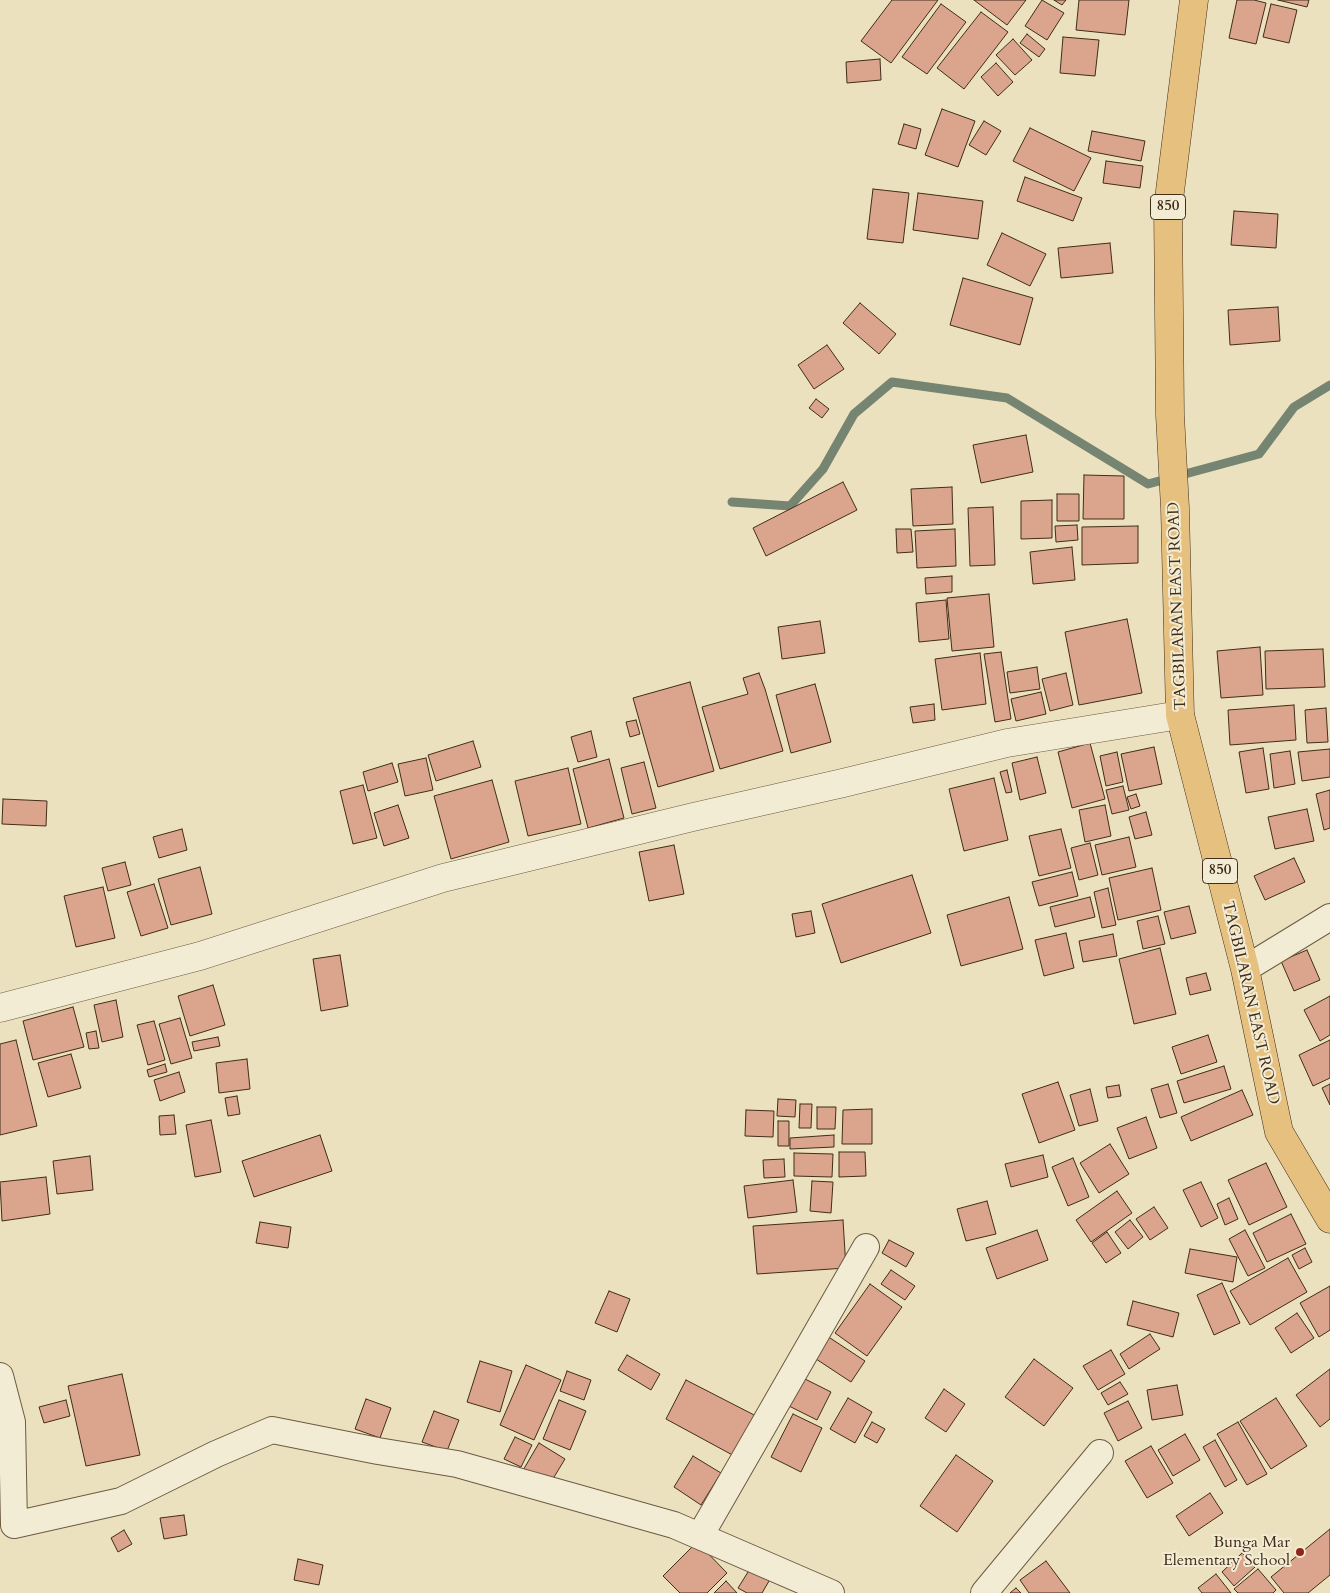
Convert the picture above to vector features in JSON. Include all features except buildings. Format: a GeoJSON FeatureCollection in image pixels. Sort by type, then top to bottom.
{"type":"FeatureCollection","features":[{"type":"Feature","properties":{"kind":"main road","name":"TAGBILARAN EAST ROAD"},"geometry":{"type":"LineString","coordinates":[[1194,0],[1168,207],[1170,416],[1175,508],[1180,715],[1245,969],[1280,1132],[1330,1218]]}},
{"type":"Feature","properties":{"kind":"street"},"geometry":{"type":"LineString","coordinates":[[0,1008],[200,956],[443,878],[1007,743],[1180,715]]}},
{"type":"Feature","properties":{"kind":"street"},"geometry":{"type":"LineString","coordinates":[[1245,969],[1330,916]]}},
{"type":"Feature","properties":{"kind":"street"},"geometry":{"type":"LineString","coordinates":[[700,1536],[866,1247]]}},
{"type":"Feature","properties":{"kind":"street"},"geometry":{"type":"LineString","coordinates":[[0,1376],[12,1422],[14,1525],[121,1501],[216,1454],[272,1430],[457,1464],[674,1525],[830,1593]]}},
{"type":"Feature","properties":{"kind":"street"},"geometry":{"type":"LineString","coordinates":[[984,1593],[1100,1453]]}},
{"type":"Feature","properties":{"kind":"waterway"},"geometry":{"type":"LineString","coordinates":[[732,502],[790,506],[823,469],[854,414],[892,382],[1007,398],[1148,484],[1259,454],[1294,407],[1330,385]]}},
{"type":"Feature","properties":{"kind":"place","name":"Bunga Mar Elementary School"},"geometry":{"type":"Point","coordinates":[1300,1552]}}]}
